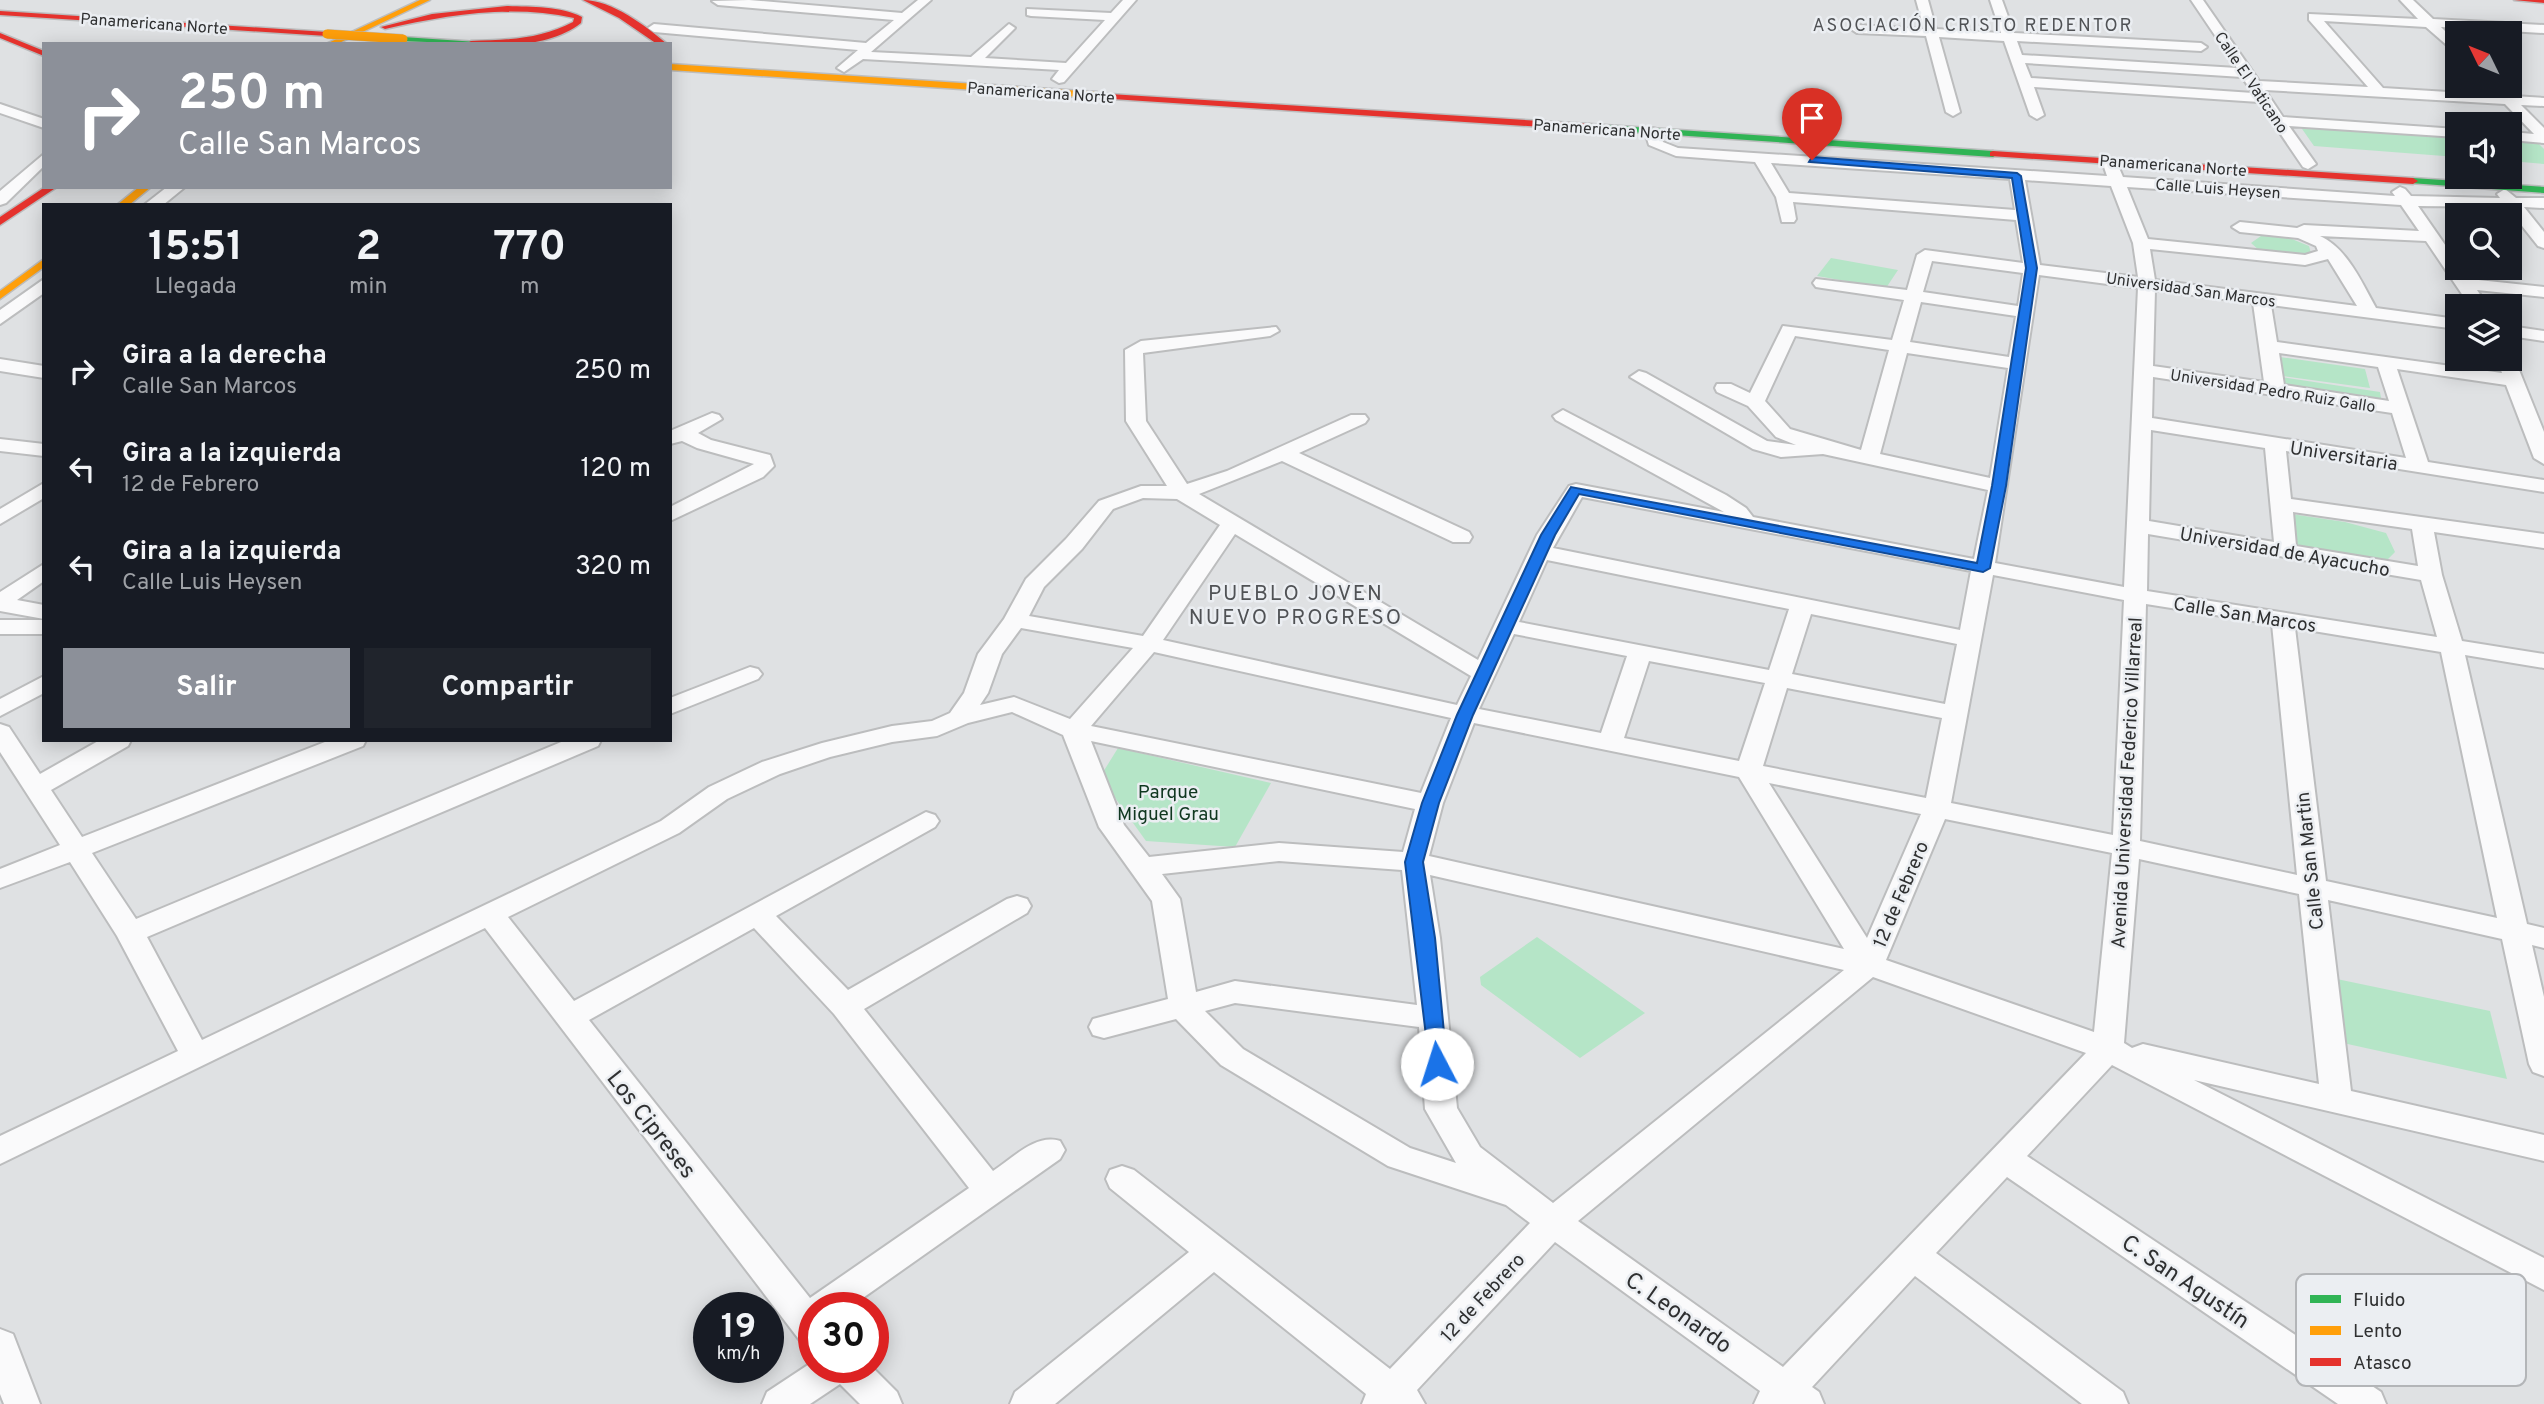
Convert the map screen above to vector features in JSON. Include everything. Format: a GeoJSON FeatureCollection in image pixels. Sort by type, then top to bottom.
{"type":"FeatureCollection","features":[{"type":"Feature","properties":{"kind":"main road"},"geometry":{"type":"LineString","coordinates":[[355,37],[387,0]]}},
{"type":"Feature","properties":{"kind":"main road"},"geometry":{"type":"LineString","coordinates":[[355,37],[426,0]]}},
{"type":"Feature","properties":{"kind":"main road"},"geometry":{"type":"LineString","coordinates":[[385,27],[448,0]]}},
{"type":"Feature","properties":{"kind":"main road"},"geometry":{"type":"LineString","coordinates":[[587,0],[622,16],[660,42]]}},
{"type":"Feature","properties":{"kind":"main road"},"geometry":{"type":"LineString","coordinates":[[2518,0],[2544,1]]}},
{"type":"Feature","properties":{"kind":"main road"},"geometry":{"type":"LineString","coordinates":[[0,10],[100,3]]}},
{"type":"Feature","properties":{"kind":"main road"},"geometry":{"type":"LineString","coordinates":[[330,41],[355,37],[442,11],[487,6],[554,8],[573,13],[578,18],[577,23],[570,29],[554,34],[491,42]]}},
{"type":"Feature","properties":{"kind":"main road"},"geometry":{"type":"LineString","coordinates":[[224,9],[226,18],[261,30]]}},
{"type":"Feature","properties":{"kind":"main road","name":"Panamericana Norte"},"geometry":{"type":"LineString","coordinates":[[0,10],[261,30],[330,41],[403,39],[454,42]]}},
{"type":"Feature","properties":{"kind":"main road","name":"Panamericana Norte"},"geometry":{"type":"LineString","coordinates":[[0,24],[269,42]]}},
{"type":"Feature","properties":{"kind":"main road"},"geometry":{"type":"LineString","coordinates":[[0,35],[42,53]]}},
{"type":"Feature","properties":{"kind":"main road"},"geometry":{"type":"LineString","coordinates":[[192,42],[239,40]]}},
{"type":"Feature","properties":{"kind":"main road","name":"Panamericana Norte"},"geometry":{"type":"LineString","coordinates":[[679,51],[728,60],[2445,173]]}},
{"type":"Feature","properties":{"kind":"main road","name":"Panamericana Norte"},"geometry":{"type":"LineString","coordinates":[[672,67],[1652,132],[2112,172],[2445,181]]}},
{"type":"Feature","properties":{"kind":"main road"},"geometry":{"type":"LineString","coordinates":[[672,73],[743,72]]}},
{"type":"Feature","properties":{"kind":"main road"},"geometry":{"type":"LineString","coordinates":[[18,183],[42,174]]}},
{"type":"Feature","properties":{"kind":"main road","name":"Panamericana Norte"},"geometry":{"type":"LineString","coordinates":[[2522,181],[2544,179]]}},
{"type":"Feature","properties":{"kind":"main road","name":"Panamericana Norte"},"geometry":{"type":"LineString","coordinates":[[2522,186],[2544,190]]}},
{"type":"Feature","properties":{"kind":"main road"},"geometry":{"type":"LineString","coordinates":[[0,222],[49,189]]}},
{"type":"Feature","properties":{"kind":"main road"},"geometry":{"type":"LineString","coordinates":[[125,203],[145,189]]}},
{"type":"Feature","properties":{"kind":"main road"},"geometry":{"type":"LineString","coordinates":[[0,238],[18,231]]}},
{"type":"Feature","properties":{"kind":"main road"},"geometry":{"type":"LineString","coordinates":[[0,296],[41,269]]}},
{"type":"Feature","properties":{"kind":"street"},"geometry":{"type":"LineString","coordinates":[[806,9],[818,0]]}},
{"type":"Feature","properties":{"kind":"street"},"geometry":{"type":"LineString","coordinates":[[844,68],[925,0]]}},
{"type":"Feature","properties":{"kind":"street"},"geometry":{"type":"LineString","coordinates":[[1056,82],[1130,0]]}},
{"type":"Feature","properties":{"kind":"street"},"geometry":{"type":"LineString","coordinates":[[1922,0],[1953,111]]}},
{"type":"Feature","properties":{"kind":"street"},"geometry":{"type":"LineString","coordinates":[[1996,0],[2037,115]]}},
{"type":"Feature","properties":{"kind":"street","name":"Calle El Vaticano"},"geometry":{"type":"LineString","coordinates":[[2197,0],[2308,164]]}},
{"type":"Feature","properties":{"kind":"street"},"geometry":{"type":"LineString","coordinates":[[2406,0],[2445,38]]}},
{"type":"Feature","properties":{"kind":"street"},"geometry":{"type":"LineString","coordinates":[[718,1],[760,2],[806,9],[905,17]]}},
{"type":"Feature","properties":{"kind":"street"},"geometry":{"type":"LineString","coordinates":[[1031,12],[1114,17]]}},
{"type":"Feature","properties":{"kind":"street"},"geometry":{"type":"LineString","coordinates":[[2379,92],[2313,17],[2543,30]]}},
{"type":"Feature","properties":{"kind":"street"},"geometry":{"type":"LineString","coordinates":[[654,28],[864,51],[1069,67]]}},
{"type":"Feature","properties":{"kind":"street"},"geometry":{"type":"LineString","coordinates":[[975,61],[1009,28]]}},
{"type":"Feature","properties":{"kind":"street"},"geometry":{"type":"LineString","coordinates":[[1857,29],[2201,47]]}},
{"type":"Feature","properties":{"kind":"street"},"geometry":{"type":"LineString","coordinates":[[2017,59],[2379,92],[2544,102]]}},
{"type":"Feature","properties":{"kind":"street"},"geometry":{"type":"LineString","coordinates":[[2024,82],[2263,98]]}},
{"type":"Feature","properties":{"kind":"street"},"geometry":{"type":"LineString","coordinates":[[2508,100],[2544,138]]}},
{"type":"Feature","properties":{"kind":"street"},"geometry":{"type":"LineString","coordinates":[[0,108],[42,123]]}},
{"type":"Feature","properties":{"kind":"street"},"geometry":{"type":"LineString","coordinates":[[2279,121],[2445,132]]}},
{"type":"Feature","properties":{"kind":"street","name":"Calle Luis Heysen"},"geometry":{"type":"LineString","coordinates":[[1652,132],[1656,145],[1667,151],[2017,176],[2112,172],[2221,188],[2405,201],[2544,203]]}},
{"type":"Feature","properties":{"kind":"street"},"geometry":{"type":"LineString","coordinates":[[2522,137],[2544,138]]}},
{"type":"Feature","properties":{"kind":"street"},"geometry":{"type":"LineString","coordinates":[[1760,157],[1784,197],[1788,219]]}},
{"type":"Feature","properties":{"kind":"street"},"geometry":{"type":"LineString","coordinates":[[0,200],[42,160]]}},
{"type":"Feature","properties":{"kind":"street","name":"Avenida Universidad Federico Villarreal"},"geometry":{"type":"LineString","coordinates":[[2108,1049],[2126,847],[2144,423],[2147,282],[2141,243],[2112,172]]}},
{"type":"Feature","properties":{"kind":"street","name":"12 de Febrero"},"geometry":{"type":"LineString","coordinates":[[1393,1400],[1552,1223],[1869,965],[1937,808],[1999,486],[2032,268],[2017,176]]}},
{"type":"Feature","properties":{"kind":"street"},"geometry":{"type":"LineString","coordinates":[[2392,180],[2428,236],[2471,294]]}},
{"type":"Feature","properties":{"kind":"street"},"geometry":{"type":"LineString","coordinates":[[2221,188],[2251,254]]}},
{"type":"Feature","properties":{"kind":"street"},"geometry":{"type":"LineString","coordinates":[[155,203],[175,189]]}},
{"type":"Feature","properties":{"kind":"street"},"geometry":{"type":"LineString","coordinates":[[2505,189],[2510,201],[2544,243]]}},
{"type":"Feature","properties":{"kind":"street"},"geometry":{"type":"LineString","coordinates":[[1784,197],[1970,209],[2025,216]]}},
{"type":"Feature","properties":{"kind":"street"},"geometry":{"type":"LineString","coordinates":[[2240,226],[2428,236]]}},
{"type":"Feature","properties":{"kind":"street"},"geometry":{"type":"LineString","coordinates":[[2282,229],[2311,236],[2328,249],[2344,267],[2370,313]]}},
{"type":"Feature","properties":{"kind":"street"},"geometry":{"type":"LineString","coordinates":[[2141,243],[2305,260],[2319,258],[2327,254],[2328,249]]}},
{"type":"Feature","properties":{"kind":"street","name":"Universidad San Marcos"},"geometry":{"type":"LineString","coordinates":[[1913,296],[1925,254],[2445,322]]}},
{"type":"Feature","properties":{"kind":"street"},"geometry":{"type":"LineString","coordinates":[[0,319],[41,269]]}},
{"type":"Feature","properties":{"kind":"street"},"geometry":{"type":"LineString","coordinates":[[1822,283],[2025,312]]}},
{"type":"Feature","properties":{"kind":"street"},"geometry":{"type":"LineString","coordinates":[[2464,284],[2544,292]]}},
{"type":"Feature","properties":{"kind":"street"},"geometry":{"type":"LineString","coordinates":[[1869,457],[1913,296]]}},
{"type":"Feature","properties":{"kind":"street"},"geometry":{"type":"LineString","coordinates":[[2261,298],[2275,390]]}},
{"type":"Feature","properties":{"kind":"street"},"geometry":{"type":"LineString","coordinates":[[1755,402],[1789,330],[2018,364]]}},
{"type":"Feature","properties":{"kind":"street"},"geometry":{"type":"LineString","coordinates":[[1270,331],[1147,345],[1134,350],[1136,421],[1182,493],[1484,674]]}},
{"type":"Feature","properties":{"kind":"street"},"geometry":{"type":"LineString","coordinates":[[2522,333],[2544,336]]}},
{"type":"Feature","properties":{"kind":"street"},"geometry":{"type":"LineString","coordinates":[[2268,346],[2514,380]]}},
{"type":"Feature","properties":{"kind":"street"},"geometry":{"type":"LineString","coordinates":[[2386,363],[2419,466]]}},
{"type":"Feature","properties":{"kind":"street"},"geometry":{"type":"LineString","coordinates":[[0,365],[42,372]]}},
{"type":"Feature","properties":{"kind":"street","name":"Universidad Pedro Ruiz Gallo"},"geometry":{"type":"LineString","coordinates":[[2145,370],[2401,410]]}},
{"type":"Feature","properties":{"kind":"street"},"geometry":{"type":"LineString","coordinates":[[2511,371],[2539,431],[2544,458]]}},
{"type":"Feature","properties":{"kind":"street"},"geometry":{"type":"LineString","coordinates":[[1639,377],[1760,445],[1781,451],[1828,449]]}},
{"type":"Feature","properties":{"kind":"street"},"geometry":{"type":"LineString","coordinates":[[1724,388],[1755,402],[1783,433],[1828,449],[1999,486]]}},
{"type":"Feature","properties":{"kind":"street"},"geometry":{"type":"LineString","coordinates":[[1563,416],[1719,499],[1739,512],[1744,521]]}},
{"type":"Feature","properties":{"kind":"street"},"geometry":{"type":"LineString","coordinates":[[677,436],[712,419]]}},
{"type":"Feature","properties":{"kind":"street"},"geometry":{"type":"LineString","coordinates":[[959,718],[976,693],[990,654],[1015,620],[1034,584],[1074,544],[1106,505],[1141,492],[1182,493],[1234,475],[1358,419]]}},
{"type":"Feature","properties":{"kind":"street","name":"Universitaria"},"geometry":{"type":"LineString","coordinates":[[2144,423],[2544,486]]}},
{"type":"Feature","properties":{"kind":"street"},"geometry":{"type":"LineString","coordinates":[[672,514],[756,473],[765,462],[750,454],[677,436]]}},
{"type":"Feature","properties":{"kind":"street"},"geometry":{"type":"LineString","coordinates":[[2275,444],[2286,551]]}},
{"type":"Feature","properties":{"kind":"street"},"geometry":{"type":"LineString","coordinates":[[0,445],[42,450]]}},
{"type":"Feature","properties":{"kind":"street"},"geometry":{"type":"LineString","coordinates":[[1282,453],[1461,537]]}},
{"type":"Feature","properties":{"kind":"street"},"geometry":{"type":"LineString","coordinates":[[0,518],[42,490]]}},
{"type":"Feature","properties":{"kind":"street","name":"Calle San Marcos"},"geometry":{"type":"LineString","coordinates":[[1540,552],[1576,490],[2137,596],[2544,661]]}},
{"type":"Feature","properties":{"kind":"street"},"geometry":{"type":"LineString","coordinates":[[2281,504],[2544,541]]}},
{"type":"Feature","properties":{"kind":"street"},"geometry":{"type":"LineString","coordinates":[[1074,730],[1149,644],[1233,522]]}},
{"type":"Feature","properties":{"kind":"street"},"geometry":{"type":"LineString","coordinates":[[2422,523],[2431,575],[2451,645],[2544,1064]]}},
{"type":"Feature","properties":{"kind":"street","name":"Universidad de Ayacucho"},"geometry":{"type":"LineString","coordinates":[[2139,526],[2431,575]]}},
{"type":"Feature","properties":{"kind":"street"},"geometry":{"type":"LineString","coordinates":[[1414,862],[1430,803],[1465,715],[1540,552],[1803,603],[1969,639]]}},
{"type":"Feature","properties":{"kind":"street"},"geometry":{"type":"LineString","coordinates":[[0,603],[42,572]]}},
{"type":"Feature","properties":{"kind":"street"},"geometry":{"type":"LineString","coordinates":[[0,603],[42,611]]}},
{"type":"Feature","properties":{"kind":"street"},"geometry":{"type":"LineString","coordinates":[[1748,771],[1803,603]]}},
{"type":"Feature","properties":{"kind":"street"},"geometry":{"type":"LineString","coordinates":[[1015,620],[1149,644],[1465,715],[2126,847],[2544,938]]}},
{"type":"Feature","properties":{"kind":"street","name":"Calle San Martin"},"geometry":{"type":"LineString","coordinates":[[2283,621],[2336,1100]]}},
{"type":"Feature","properties":{"kind":"street"},"geometry":{"type":"LineString","coordinates":[[1506,625],[1955,713]]}},
{"type":"Feature","properties":{"kind":"street"},"geometry":{"type":"LineString","coordinates":[[0,627],[42,627]]}},
{"type":"Feature","properties":{"kind":"street"},"geometry":{"type":"LineString","coordinates":[[1610,743],[1640,652]]}},
{"type":"Feature","properties":{"kind":"street"},"geometry":{"type":"LineString","coordinates":[[672,706],[750,674]]}},
{"type":"Feature","properties":{"kind":"street"},"geometry":{"type":"LineString","coordinates":[[0,709],[42,684]]}},
{"type":"Feature","properties":{"kind":"street"},"geometry":{"type":"LineString","coordinates":[[0,1151],[491,916],[670,827],[718,793],[771,768],[822,751],[892,734],[937,728],[959,718],[1014,704],[1074,730],[1286,776],[1430,803]]}},
{"type":"Feature","properties":{"kind":"street"},"geometry":{"type":"LineString","coordinates":[[1074,730],[1112,827],[1166,899],[1184,1007],[1232,1058],[1399,1157],[1519,1197]]}},
{"type":"Feature","properties":{"kind":"street"},"geometry":{"type":"LineString","coordinates":[[0,732],[130,933],[196,1057]]}},
{"type":"Feature","properties":{"kind":"street"},"geometry":{"type":"LineString","coordinates":[[36,787],[115,742]]}},
{"type":"Feature","properties":{"kind":"street"},"geometry":{"type":"LineString","coordinates":[[0,879],[349,742]]}},
{"type":"Feature","properties":{"kind":"street"},"geometry":{"type":"LineString","coordinates":[[130,933],[584,742]]}},
{"type":"Feature","properties":{"kind":"street"},"geometry":{"type":"LineString","coordinates":[[1748,771],[1869,965]]}},
{"type":"Feature","properties":{"kind":"street"},"geometry":{"type":"LineString","coordinates":[[569,1017],[926,821]]}},
{"type":"Feature","properties":{"kind":"street"},"geometry":{"type":"LineString","coordinates":[[1142,867],[1279,852],[1414,862],[1869,965],[2108,1049],[2544,1148]]}},
{"type":"Feature","properties":{"kind":"street","name":"C. Leonardo"},"geometry":{"type":"LineString","coordinates":[[1414,862],[1426,938],[1441,1109],[1469,1156],[1552,1223],[1788,1399]]}},
{"type":"Feature","properties":{"kind":"street"},"geometry":{"type":"LineString","coordinates":[[845,1006],[1017,906]]}},
{"type":"Feature","properties":{"kind":"street"},"geometry":{"type":"LineString","coordinates":[[757,913],[845,1006],[990,1191]]}},
{"type":"Feature","properties":{"kind":"street","name":"Los Cipreses"},"geometry":{"type":"LineString","coordinates":[[491,916],[569,1017],[798,1298]]}},
{"type":"Feature","properties":{"kind":"street"},"geometry":{"type":"LineString","coordinates":[[1104,1027],[1235,992],[1433,1018]]}},
{"type":"Feature","properties":{"kind":"street"},"geometry":{"type":"LineString","coordinates":[[1788,1399],[1913,1255],[2108,1049]]}},
{"type":"Feature","properties":{"kind":"street"},"geometry":{"type":"LineString","coordinates":[[2108,1049],[2544,1275]]}},
{"type":"Feature","properties":{"kind":"street"},"geometry":{"type":"LineString","coordinates":[[850,1292],[1049,1150]]}},
{"type":"Feature","properties":{"kind":"street","name":"C. San Agustín"},"geometry":{"type":"LineString","coordinates":[[2005,1158],[2296,1355]]}},
{"type":"Feature","properties":{"kind":"street"},"geometry":{"type":"LineString","coordinates":[[1122,1179],[1393,1400]]}},
{"type":"Feature","properties":{"kind":"street"},"geometry":{"type":"LineString","coordinates":[[1028,1404],[1212,1253]]}},
{"type":"Feature","properties":{"kind":"street"},"geometry":{"type":"LineString","coordinates":[[1913,1255],[2110,1404]]}},
{"type":"Feature","properties":{"kind":"street"},"geometry":{"type":"LineString","coordinates":[[0,1345],[22,1404]]}},
{"type":"Feature","properties":{"kind":"street"},"geometry":{"type":"LineString","coordinates":[[780,1404],[811,1383]]}},
{"type":"Feature","properties":{"kind":"street"},"geometry":{"type":"LineString","coordinates":[[864,1383],[884,1404]]}},
{"type":"Feature","properties":{"kind":"street","name":"C. San Agustín"},"geometry":{"type":"LineString","coordinates":[[2341,1386],[2368,1404]]}},
{"type":"Feature","properties":{"kind":"green space"},"geometry":{"type":"Polygon","coordinates":[[[2300,126],[2445,136],[2445,156],[2314,146],[2300,126]]]}},
{"type":"Feature","properties":{"kind":"green space"},"geometry":{"type":"Polygon","coordinates":[[[2522,141],[2537,142],[2544,149],[2544,164],[2522,162],[2522,141]]]}},
{"type":"Feature","properties":{"kind":"green space"},"geometry":{"type":"Polygon","coordinates":[[[2261,236],[2287,237],[2309,246],[2311,253],[2307,256],[2260,251],[2251,243],[2261,236]]]}},
{"type":"Feature","properties":{"kind":"green space"},"geometry":{"type":"Polygon","coordinates":[[[1831,258],[1898,270],[1886,288],[1817,276],[1831,258]]]}},
{"type":"Feature","properties":{"kind":"green space"},"geometry":{"type":"Polygon","coordinates":[[[2280,357],[2365,369],[2370,388],[2283,376],[2280,357]]]}},
{"type":"Feature","properties":{"kind":"green space"},"geometry":{"type":"Polygon","coordinates":[[[2281,377],[2380,392],[2382,404],[2283,389],[2281,377]]]}},
{"type":"Feature","properties":{"kind":"green space"},"geometry":{"type":"Polygon","coordinates":[[[2291,514],[2345,522],[2386,533],[2395,552],[2386,561],[2295,546],[2291,514]]]}},
{"type":"Feature","properties":{"kind":"green space","name":"Parque Miguel Grau"},"geometry":{"type":"Polygon","coordinates":[[[1118,748],[1271,783],[1235,847],[1146,841],[1100,777],[1118,748]]]}},
{"type":"Feature","properties":{"kind":"green space"},"geometry":{"type":"Polygon","coordinates":[[[1537,937],[1645,1013],[1580,1058],[1481,985],[1480,977],[1537,937]]]}},
{"type":"Feature","properties":{"kind":"green space"},"geometry":{"type":"Polygon","coordinates":[[[2332,978],[2490,1011],[2507,1079],[2343,1043],[2332,978]]]}},
{"type":"Feature","properties":{"kind":"traffic: fast"},"geometry":{"type":"LineString","coordinates":[[403,39],[447,42]]}},
{"type":"Feature","properties":{"kind":"traffic: fast"},"geometry":{"type":"LineString","coordinates":[[1589,127],[1993,154]]}},
{"type":"Feature","properties":{"kind":"traffic: fast"},"geometry":{"type":"LineString","coordinates":[[2413,181],[2544,190]]}},
{"type":"Feature","properties":{"kind":"traffic: slow"},"geometry":{"type":"LineString","coordinates":[[334,42],[426,0]]}},
{"type":"Feature","properties":{"kind":"traffic: slow"},"geometry":{"type":"LineString","coordinates":[[327,34],[403,39]]}},
{"type":"Feature","properties":{"kind":"traffic: slow"},"geometry":{"type":"LineString","coordinates":[[672,67],[1097,95]]}},
{"type":"Feature","properties":{"kind":"traffic: slow"},"geometry":{"type":"LineString","coordinates":[[125,203],[143,189]]}},
{"type":"Feature","properties":{"kind":"traffic: slow"},"geometry":{"type":"LineString","coordinates":[[0,296],[42,264]]}},
{"type":"Feature","properties":{"kind":"traffic: jam"},"geometry":{"type":"LineString","coordinates":[[587,0],[622,16],[660,42]]}},
{"type":"Feature","properties":{"kind":"traffic: jam"},"geometry":{"type":"LineString","coordinates":[[2518,0],[2544,1]]}},
{"type":"Feature","properties":{"kind":"traffic: jam"},"geometry":{"type":"LineString","coordinates":[[385,27],[481,10],[531,9],[578,17],[577,23],[565,30],[512,42]]}},
{"type":"Feature","properties":{"kind":"traffic: jam"},"geometry":{"type":"LineString","coordinates":[[0,13],[327,34]]}},
{"type":"Feature","properties":{"kind":"traffic: jam"},"geometry":{"type":"LineString","coordinates":[[0,35],[42,53]]}},
{"type":"Feature","properties":{"kind":"traffic: jam"},"geometry":{"type":"LineString","coordinates":[[1097,95],[1589,127]]}},
{"type":"Feature","properties":{"kind":"traffic: jam"},"geometry":{"type":"LineString","coordinates":[[1993,154],[2413,181]]}},
{"type":"Feature","properties":{"kind":"traffic: jam"},"geometry":{"type":"LineString","coordinates":[[0,222],[49,189]]}},
{"type":"Feature","properties":{"kind":"district","name":"ASOCIACIÓN CRISTO REDENTOR"},"geometry":{"type":"Point","coordinates":[1973,25]}},
{"type":"Feature","properties":{"kind":"district","name":"PUEBLO JOVEN NUEVO PROGRESO"},"geometry":{"type":"Point","coordinates":[1296,605]}},
{"type":"Feature","properties":{"kind":"route"},"geometry":{"type":"LineString","coordinates":[[1437,1064],[1426,938],[1414,862],[1430,803],[1465,715],[1548,535],[1576,490],[1983,568],[1999,486],[2032,268],[2017,176],[1812,160]]}}]}
